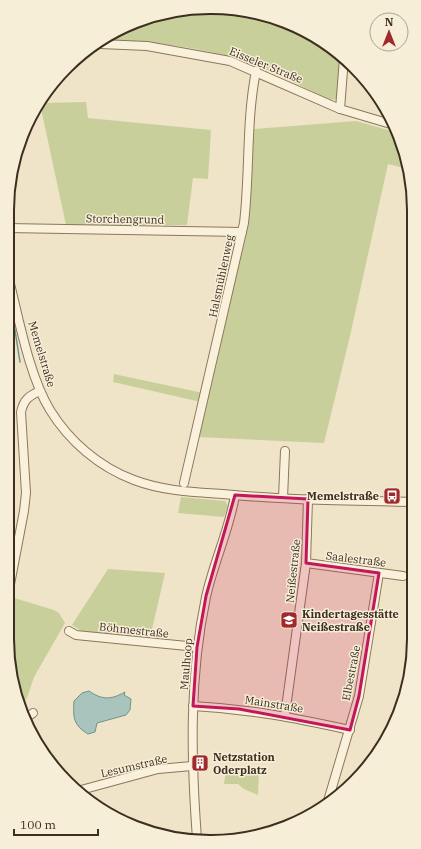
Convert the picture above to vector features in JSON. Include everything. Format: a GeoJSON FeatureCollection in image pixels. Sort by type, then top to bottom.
{"type":"FeatureCollection","features":[{"type":"Feature","properties":{"kind":"street","name":"Eisseler Straße"},"geometry":{"type":"LineString","coordinates":[[105,44],[147,46],[194,53],[230,61],[256,71],[340,109],[386,123]]}},
{"type":"Feature","properties":{"kind":"street"},"geometry":{"type":"LineString","coordinates":[[340,109],[343,66]]}},
{"type":"Feature","properties":{"kind":"street","name":"Halsmühlenweg"},"geometry":{"type":"LineString","coordinates":[[184,483],[242,232],[247,199],[251,99],[256,71]]}},
{"type":"Feature","properties":{"kind":"street","name":"Storchengrund"},"geometry":{"type":"LineString","coordinates":[[14,228],[242,232]]}},
{"type":"Feature","properties":{"kind":"street","name":"Memelstraße"},"geometry":{"type":"LineString","coordinates":[[14,298],[40,391],[50,409],[75,441],[92,456],[118,473],[149,485],[167,489],[308,500],[407,502]]}},
{"type":"Feature","properties":{"kind":"street"},"geometry":{"type":"LineString","coordinates":[[14,563],[26,493],[21,412],[23,403],[28,397],[40,391]]}},
{"type":"Feature","properties":{"kind":"street"},"geometry":{"type":"LineString","coordinates":[[283,498],[284,451]]}},
{"type":"Feature","properties":{"kind":"street","name":"Maulhoop"},"geometry":{"type":"LineString","coordinates":[[197,835],[192,766],[193,706],[197,647],[206,596],[235,495]]}},
{"type":"Feature","properties":{"kind":"street","name":"Neißestraße"},"geometry":{"type":"LineString","coordinates":[[285,715],[306,563],[308,500]]}},
{"type":"Feature","properties":{"kind":"street","name":"Saalestraße"},"geometry":{"type":"LineString","coordinates":[[306,563],[403,576]]}},
{"type":"Feature","properties":{"kind":"street","name":"Elbestraße"},"geometry":{"type":"LineString","coordinates":[[330,794],[359,696],[379,573]]}},
{"type":"Feature","properties":{"kind":"street","name":"Böhmestraße"},"geometry":{"type":"LineString","coordinates":[[69,631],[76,635],[197,647]]}},
{"type":"Feature","properties":{"kind":"street","name":"Mainstraße"},"geometry":{"type":"LineString","coordinates":[[193,706],[240,709],[285,715],[350,730]]}},
{"type":"Feature","properties":{"kind":"street"},"geometry":{"type":"LineString","coordinates":[[30,715],[33,713]]}},
{"type":"Feature","properties":{"kind":"street","name":"Lesumstraße"},"geometry":{"type":"LineString","coordinates":[[85,789],[158,769],[192,766]]}},
{"type":"Feature","properties":{"kind":"highlighted area"},"geometry":{"type":"Polygon","coordinates":[[[235,495],[308,499],[306,563],[379,573],[359,696],[350,730],[239,709],[193,706],[197,647],[206,596],[235,495]]]}},
{"type":"Feature","properties":{"kind":"green space"},"geometry":{"type":"Polygon","coordinates":[[[198,14],[223,14],[274,24],[309,40],[339,63],[337,99],[330,100],[265,69],[227,56],[193,48],[112,40],[147,24],[198,14]]]}},
{"type":"Feature","properties":{"kind":"green space"},"geometry":{"type":"Polygon","coordinates":[[[86,102],[88,118],[211,130],[208,179],[193,178],[187,225],[66,225],[41,110],[46,103],[86,102]]]}},
{"type":"Feature","properties":{"kind":"green space"},"geometry":{"type":"Polygon","coordinates":[[[356,121],[390,131],[397,147],[402,167],[388,164],[350,336],[324,443],[197,437],[247,222],[254,129],[356,121]]]}},
{"type":"Feature","properties":{"kind":"green space"},"geometry":{"type":"Polygon","coordinates":[[[114,374],[203,393],[201,402],[113,382],[114,374]]]}},
{"type":"Feature","properties":{"kind":"green space"},"geometry":{"type":"Polygon","coordinates":[[[181,497],[225,501],[228,506],[224,517],[178,513],[181,497]]]}},
{"type":"Feature","properties":{"kind":"green space"},"geometry":{"type":"Polygon","coordinates":[[[108,569],[165,573],[150,638],[86,634],[72,625],[108,569]]]}},
{"type":"Feature","properties":{"kind":"green space"},"geometry":{"type":"Polygon","coordinates":[[[14,598],[54,610],[59,613],[65,623],[34,677],[27,698],[24,701],[14,651],[14,598]]]}},
{"type":"Feature","properties":{"kind":"green space"},"geometry":{"type":"Polygon","coordinates":[[[226,770],[259,770],[258,795],[244,789],[238,784],[224,784],[226,770]]]}},
{"type":"Feature","properties":{"kind":"water"},"geometry":{"type":"Polygon","coordinates":[[[89,691],[98,696],[107,698],[111,698],[125,692],[124,695],[131,699],[130,710],[126,715],[97,723],[95,732],[88,734],[79,727],[75,720],[74,701],[82,693],[89,691]]]}},
{"type":"Feature","properties":{"kind":"waterway"},"geometry":{"type":"LineString","coordinates":[[14,324],[20,362]]}},
{"type":"Feature","properties":{"kind":"place","name":"Memelstraße"},"geometry":{"type":"Point","coordinates":[392,496]}},
{"type":"Feature","properties":{"kind":"place","name":"Kindertagesstätte Neißestraße"},"geometry":{"type":"Point","coordinates":[289,620]}},
{"type":"Feature","properties":{"kind":"place","name":"Netzstation Oderplatz"},"geometry":{"type":"Point","coordinates":[200,763]}}]}
